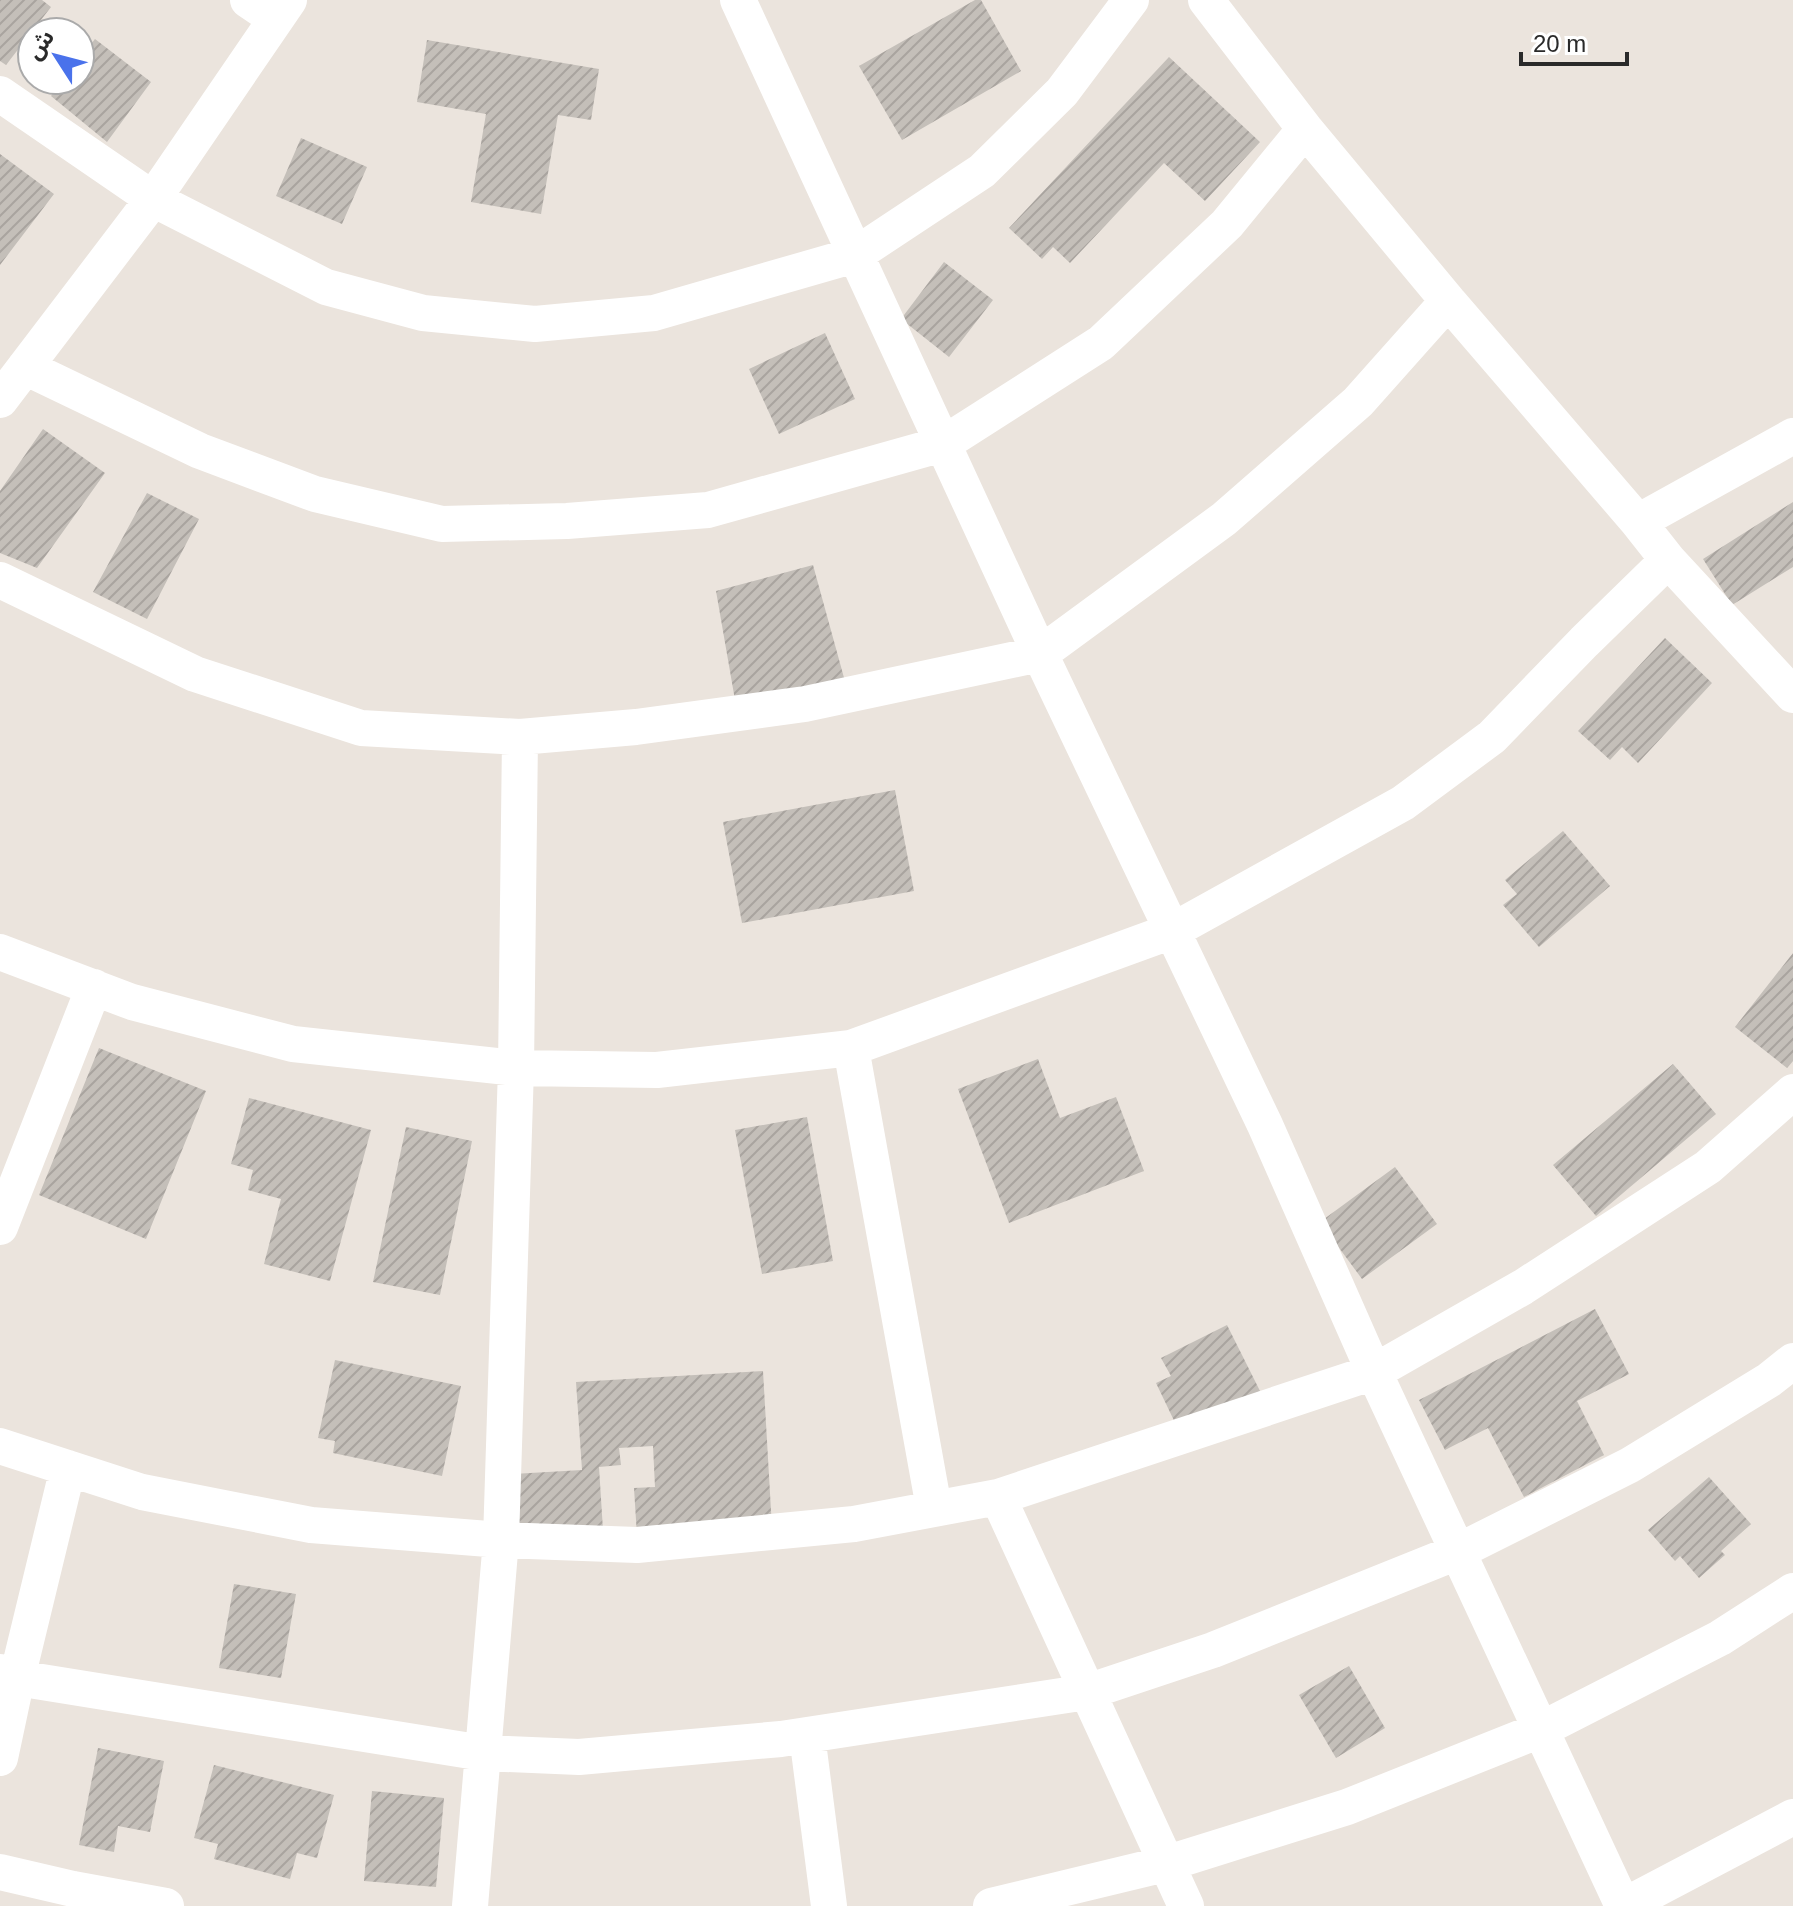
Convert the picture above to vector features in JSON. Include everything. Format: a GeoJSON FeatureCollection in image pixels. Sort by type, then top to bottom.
{"type":"FeatureCollection","features":[{"type":"Feature","properties":{"kind":"street"},"geometry":{"type":"LineString","coordinates":[[738,0],[1040,654],[1265,1125],[1374,1372],[1624,1906],[1793,1817]]}},
{"type":"Feature","properties":{"kind":"street"},"geometry":{"type":"LineString","coordinates":[[0,94],[153,199],[326,287],[423,313],[535,324],[654,313],[855,255],[982,171],[1062,92],[1131,0]]}},
{"type":"Feature","properties":{"kind":"street"},"geometry":{"type":"LineString","coordinates":[[1206,0],[1305,129],[1448,301],[1668,560],[1793,695]]}},
{"type":"Feature","properties":{"kind":"street"},"geometry":{"type":"LineString","coordinates":[[0,400],[153,199],[271,6]]}},
{"type":"Feature","properties":{"kind":"street"},"geometry":{"type":"LineString","coordinates":[[25,367],[200,451],[315,494],[442,524],[567,521],[708,510],[943,444],[1101,343],[1227,224],[1305,129]]}},
{"type":"Feature","properties":{"kind":"street"},"geometry":{"type":"LineString","coordinates":[[0,580],[195,674],[361,728],[520,737],[636,727],[805,704],[1040,654],[1224,519],[1358,402],[1448,301]]}},
{"type":"Feature","properties":{"kind":"street"},"geometry":{"type":"LineString","coordinates":[[1638,522],[1793,436]]}},
{"type":"Feature","properties":{"kind":"street"},"geometry":{"type":"LineString","coordinates":[[0,952],[132,1002],[293,1044],[516,1068],[657,1070],[851,1048],[1172,931],[1403,803],[1492,737],[1668,560]]}},
{"type":"Feature","properties":{"kind":"street"},"geometry":{"type":"LineString","coordinates":[[470,1906],[501,1540],[516,1068],[520,737]]}},
{"type":"Feature","properties":{"kind":"street"},"geometry":{"type":"LineString","coordinates":[[0,1227],[94,987]]}},
{"type":"Feature","properties":{"kind":"street"},"geometry":{"type":"LineString","coordinates":[[851,1048],[934,1508]]}},
{"type":"Feature","properties":{"kind":"street"},"geometry":{"type":"LineString","coordinates":[[0,1446],[142,1492],[311,1525],[501,1540],[637,1545],[854,1524],[998,1497],[1374,1372],[1523,1287],[1708,1167],[1793,1092]]}},
{"type":"Feature","properties":{"kind":"street"},"geometry":{"type":"LineString","coordinates":[[9,1675],[483,1753],[579,1757],[781,1739],[1087,1692],[1213,1650],[1457,1552],[1630,1465],[1769,1380],[1793,1361]]}},
{"type":"Feature","properties":{"kind":"street"},"geometry":{"type":"LineString","coordinates":[[0,1758],[9,1675],[68,1468]]}},
{"type":"Feature","properties":{"kind":"street"},"geometry":{"type":"LineString","coordinates":[[998,1497],[1186,1906]]}},
{"type":"Feature","properties":{"kind":"street"},"geometry":{"type":"LineString","coordinates":[[991,1906],[1165,1864],[1347,1807],[1540,1730],[1720,1638],[1793,1591]]}},
{"type":"Feature","properties":{"kind":"street"},"geometry":{"type":"LineString","coordinates":[[807,1735],[829,1906]]}},
{"type":"Feature","properties":{"kind":"street"},"geometry":{"type":"LineString","coordinates":[[0,1872],[166,1906]]}},
{"type":"Feature","properties":{"kind":"building"},"geometry":{"type":"Polygon","coordinates":[[[0,0],[42,0],[51,7],[44,16],[16,16],[16,52],[6,65],[0,61],[0,0]]]}},
{"type":"Feature","properties":{"kind":"building"},"geometry":{"type":"Polygon","coordinates":[[[975,0],[981,0],[1021,71],[902,140],[859,66],[975,0]]]}},
{"type":"Feature","properties":{"kind":"building"},"geometry":{"type":"Polygon","coordinates":[[[96,40],[151,82],[107,142],[51,96],[96,96],[96,40]]]}},
{"type":"Feature","properties":{"kind":"building"},"geometry":{"type":"Polygon","coordinates":[[[427,40],[599,69],[591,120],[558,115],[541,214],[471,202],[486,114],[417,102],[427,40]]]}},
{"type":"Feature","properties":{"kind":"building"},"geometry":{"type":"Polygon","coordinates":[[[1169,57],[1260,142],[1205,201],[1164,163],[1070,263],[1053,247],[1042,259],[1009,228],[1169,57]]]}},
{"type":"Feature","properties":{"kind":"building"},"geometry":{"type":"Polygon","coordinates":[[[301,138],[367,167],[342,224],[276,196],[301,138]]]}},
{"type":"Feature","properties":{"kind":"building"},"geometry":{"type":"Polygon","coordinates":[[[0,154],[54,194],[0,265],[0,154]]]}},
{"type":"Feature","properties":{"kind":"building"},"geometry":{"type":"Polygon","coordinates":[[[944,262],[993,300],[949,357],[901,319],[944,262]]]}},
{"type":"Feature","properties":{"kind":"building"},"geometry":{"type":"Polygon","coordinates":[[[825,333],[855,399],[779,434],[749,369],[825,333]]]}},
{"type":"Feature","properties":{"kind":"building"},"geometry":{"type":"Polygon","coordinates":[[[43,429],[105,473],[37,568],[0,553],[0,491],[43,429]]]}},
{"type":"Feature","properties":{"kind":"building"},"geometry":{"type":"Polygon","coordinates":[[[147,493],[199,519],[147,619],[93,592],[147,493]]]}},
{"type":"Feature","properties":{"kind":"building"},"geometry":{"type":"Polygon","coordinates":[[[1793,502],[1793,567],[1732,605],[1703,559],[1793,502]]]}},
{"type":"Feature","properties":{"kind":"building"},"geometry":{"type":"Polygon","coordinates":[[[813,565],[846,685],[735,700],[716,591],[813,565]]]}},
{"type":"Feature","properties":{"kind":"building"},"geometry":{"type":"Polygon","coordinates":[[[1665,638],[1712,683],[1638,763],[1622,747],[1610,760],[1578,731],[1665,638]]]}},
{"type":"Feature","properties":{"kind":"building"},"geometry":{"type":"Polygon","coordinates":[[[895,790],[914,891],[742,923],[723,822],[895,790]]]}},
{"type":"Feature","properties":{"kind":"building"},"geometry":{"type":"Polygon","coordinates":[[[1563,831],[1610,886],[1539,947],[1503,905],[1517,894],[1505,880],[1563,831]]]}},
{"type":"Feature","properties":{"kind":"building"},"geometry":{"type":"Polygon","coordinates":[[[1793,953],[1793,1061],[1787,1068],[1735,1027],[1793,953]]]}},
{"type":"Feature","properties":{"kind":"building"},"geometry":{"type":"Polygon","coordinates":[[[99,1048],[206,1091],[146,1239],[39,1195],[99,1048]]]}},
{"type":"Feature","properties":{"kind":"building"},"geometry":{"type":"Polygon","coordinates":[[[1038,1059],[1060,1118],[1116,1097],[1144,1171],[1009,1223],[958,1089],[1038,1059]]]}},
{"type":"Feature","properties":{"kind":"building"},"geometry":{"type":"Polygon","coordinates":[[[1673,1064],[1716,1114],[1596,1216],[1553,1165],[1673,1064]]]}},
{"type":"Feature","properties":{"kind":"building"},"geometry":{"type":"Polygon","coordinates":[[[249,1098],[371,1130],[330,1281],[264,1264],[281,1199],[248,1190],[253,1170],[231,1164],[249,1098]]]}},
{"type":"Feature","properties":{"kind":"building"},"geometry":{"type":"Polygon","coordinates":[[[807,1117],[833,1261],[762,1274],[735,1130],[807,1117]]]}},
{"type":"Feature","properties":{"kind":"building"},"geometry":{"type":"Polygon","coordinates":[[[406,1127],[472,1141],[440,1295],[373,1282],[406,1127]]]}},
{"type":"Feature","properties":{"kind":"building"},"geometry":{"type":"Polygon","coordinates":[[[1395,1167],[1437,1224],[1362,1279],[1320,1222],[1395,1167]]]}},
{"type":"Feature","properties":{"kind":"building"},"geometry":{"type":"Polygon","coordinates":[[[1595,1309],[1629,1374],[1577,1401],[1604,1455],[1524,1497],[1488,1428],[1445,1450],[1419,1400],[1595,1309]]]}},
{"type":"Feature","properties":{"kind":"building"},"geometry":{"type":"Polygon","coordinates":[[[1227,1325],[1260,1391],[1179,1431],[1156,1383],[1171,1376],[1161,1358],[1227,1325]]]}},
{"type":"Feature","properties":{"kind":"building"},"geometry":{"type":"Polygon","coordinates":[[[335,1360],[461,1386],[442,1476],[333,1453],[335,1441],[318,1438],[335,1360]]]}},
{"type":"Feature","properties":{"kind":"building"},"geometry":{"type":"Polygon","coordinates":[[[763,1371],[772,1528],[637,1536],[634,1488],[655,1487],[653,1446],[619,1448],[621,1465],[599,1467],[603,1530],[516,1535],[513,1474],[582,1470],[576,1382],[763,1371]]]}},
{"type":"Feature","properties":{"kind":"building"},"geometry":{"type":"Polygon","coordinates":[[[1709,1477],[1751,1524],[1721,1551],[1725,1555],[1699,1578],[1680,1556],[1675,1561],[1648,1530],[1709,1477]]]}},
{"type":"Feature","properties":{"kind":"building"},"geometry":{"type":"Polygon","coordinates":[[[234,1584],[296,1594],[281,1678],[219,1668],[234,1584]]]}},
{"type":"Feature","properties":{"kind":"building"},"geometry":{"type":"Polygon","coordinates":[[[1349,1666],[1385,1728],[1336,1758],[1299,1695],[1349,1666]]]}},
{"type":"Feature","properties":{"kind":"building"},"geometry":{"type":"Polygon","coordinates":[[[98,1748],[164,1761],[150,1832],[118,1826],[114,1852],[79,1845],[98,1748]]]}},
{"type":"Feature","properties":{"kind":"building"},"geometry":{"type":"Polygon","coordinates":[[[214,1765],[334,1795],[317,1858],[297,1853],[290,1879],[214,1859],[218,1844],[194,1838],[214,1765]]]}},
{"type":"Feature","properties":{"kind":"building"},"geometry":{"type":"Polygon","coordinates":[[[372,1791],[444,1798],[436,1887],[364,1881],[372,1791]]]}}]}
